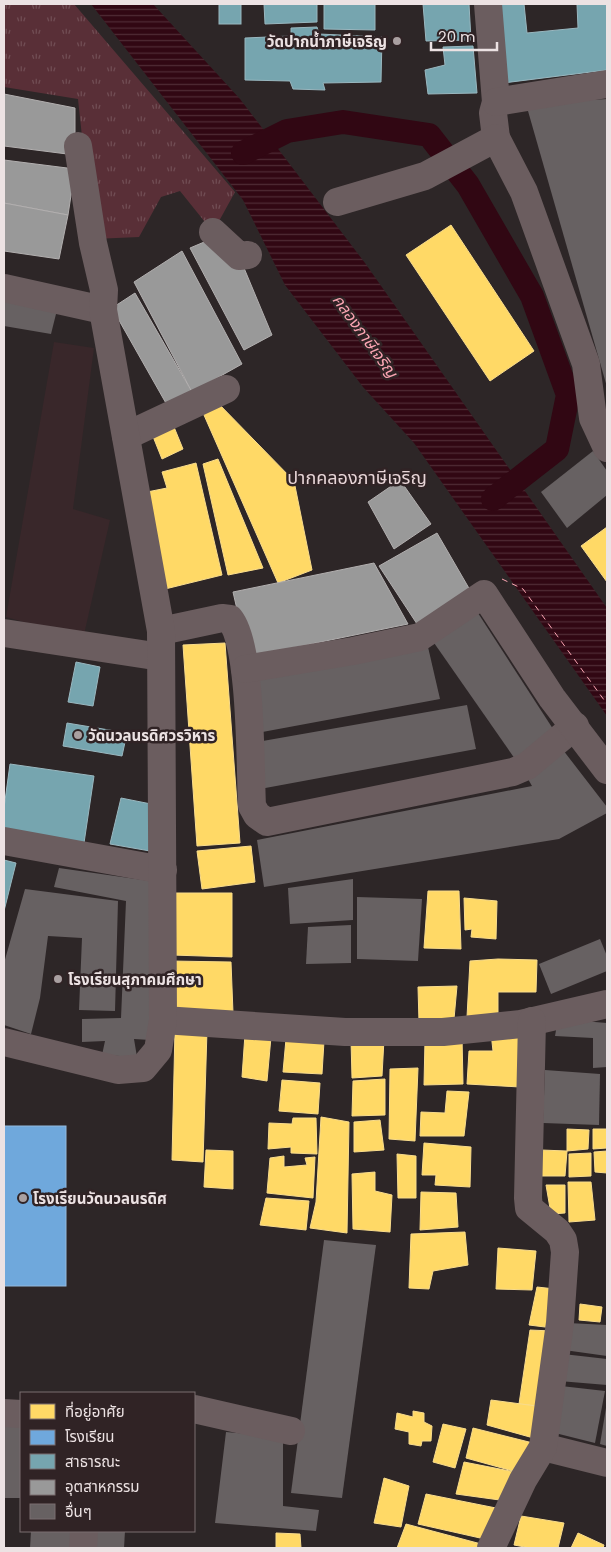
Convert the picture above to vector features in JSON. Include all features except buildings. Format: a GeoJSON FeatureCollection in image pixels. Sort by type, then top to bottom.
{"type":"FeatureCollection","features":[{"type":"Feature","properties":{"kind":"street"},"geometry":{"type":"LineString","coordinates":[[338,202],[425,176],[486,143],[496,102],[488,4]]}},
{"type":"Feature","properties":{"kind":"street"},"geometry":{"type":"LineString","coordinates":[[496,102],[607,84]]}},
{"type":"Feature","properties":{"kind":"street"},"geometry":{"type":"LineString","coordinates":[[486,143],[524,192],[586,364],[593,418],[607,448]]}},
{"type":"Feature","properties":{"kind":"street"},"geometry":{"type":"LineString","coordinates":[[4,1042],[118,1070],[143,1068],[158,1050],[163,1020],[161,644],[78,146]]}},
{"type":"Feature","properties":{"kind":"street"},"geometry":{"type":"LineString","coordinates":[[213,232],[239,256],[248,255]]}},
{"type":"Feature","properties":{"kind":"street"},"geometry":{"type":"LineString","coordinates":[[4,288],[104,300]]}},
{"type":"Feature","properties":{"kind":"street"},"geometry":{"type":"LineString","coordinates":[[126,436],[226,388]]}},
{"type":"Feature","properties":{"kind":"street"},"geometry":{"type":"LineString","coordinates":[[245,669],[353,652],[420,637],[484,594],[552,698],[607,770]]}},
{"type":"Feature","properties":{"kind":"street"},"geometry":{"type":"LineString","coordinates":[[4,633],[161,644],[222,618],[230,619],[235,625],[245,669],[252,806],[257,815],[267,822],[513,772],[527,766],[575,726]]}},
{"type":"Feature","properties":{"kind":"street"},"geometry":{"type":"LineString","coordinates":[[4,841],[163,870]]}},
{"type":"Feature","properties":{"kind":"street"},"geometry":{"type":"LineString","coordinates":[[163,1020],[345,1032],[443,1032],[532,1021],[607,1004]]}},
{"type":"Feature","properties":{"kind":"street"},"geometry":{"type":"LineString","coordinates":[[491,1548],[523,1480],[543,1447],[560,1323],[565,1252],[563,1240],[557,1231],[529,1208],[532,1021]]}},
{"type":"Feature","properties":{"kind":"street"},"geometry":{"type":"LineString","coordinates":[[195,1409],[291,1431]]}},
{"type":"Feature","properties":{"kind":"street"},"geometry":{"type":"LineString","coordinates":[[4,1413],[20,1414]]}},
{"type":"Feature","properties":{"kind":"street"},"geometry":{"type":"LineString","coordinates":[[543,1447],[607,1462]]}},
{"type":"Feature","properties":{"kind":"street"},"geometry":{"type":"LineString","coordinates":[[83,1548],[84,1532]]}},
{"type":"Feature","properties":{"kind":"shaded area"},"geometry":{"type":"Polygon","coordinates":[[[54,342],[94,348],[73,509],[110,520],[83,639],[6,617],[54,342]]]}},
{"type":"Feature","properties":{"kind":"green space"},"geometry":{"type":"Polygon","coordinates":[[[4,4],[74,4],[235,192],[213,232],[180,191],[161,197],[139,237],[93,239],[78,99],[4,87],[4,4]]]}},
{"type":"Feature","properties":{"kind":"water","name":"คลองภาษีเจริญ"},"geometry":{"type":"Polygon","coordinates":[[[91,4],[153,4],[240,99],[365,263],[607,608],[607,716],[414,443],[363,387],[285,285],[243,200],[91,4]]]}},
{"type":"Feature","properties":{"kind":"waterway"},"geometry":{"type":"LineString","coordinates":[[243,153],[287,131],[343,122],[429,135],[468,185],[532,296],[568,395],[557,449],[493,499]]}},
{"type":"Feature","properties":{"kind":"ferry route"},"geometry":{"type":"LineString","coordinates":[[502,579],[523,589],[607,704]]}},
{"type":"Feature","properties":{"kind":"place","name":"วัดปากน้ำภาษีเจริญ"},"geometry":{"type":"Point","coordinates":[397,41]}},
{"type":"Feature","properties":{"kind":"place","name":"วัดนวลนรดิศวรวิหาร"},"geometry":{"type":"Point","coordinates":[78,735]}},
{"type":"Feature","properties":{"kind":"place","name":"โรงเรียนสุภาคมศึกษา"},"geometry":{"type":"Point","coordinates":[58,979]}},
{"type":"Feature","properties":{"kind":"place","name":"โรงเรียนวัดนวลนรดิศ"},"geometry":{"type":"Point","coordinates":[23,1198]}},
{"type":"Feature","properties":{"kind":"district","name":"ปากคลองภาษีเจริญ"},"geometry":{"type":"Point","coordinates":[357,477]}}]}
